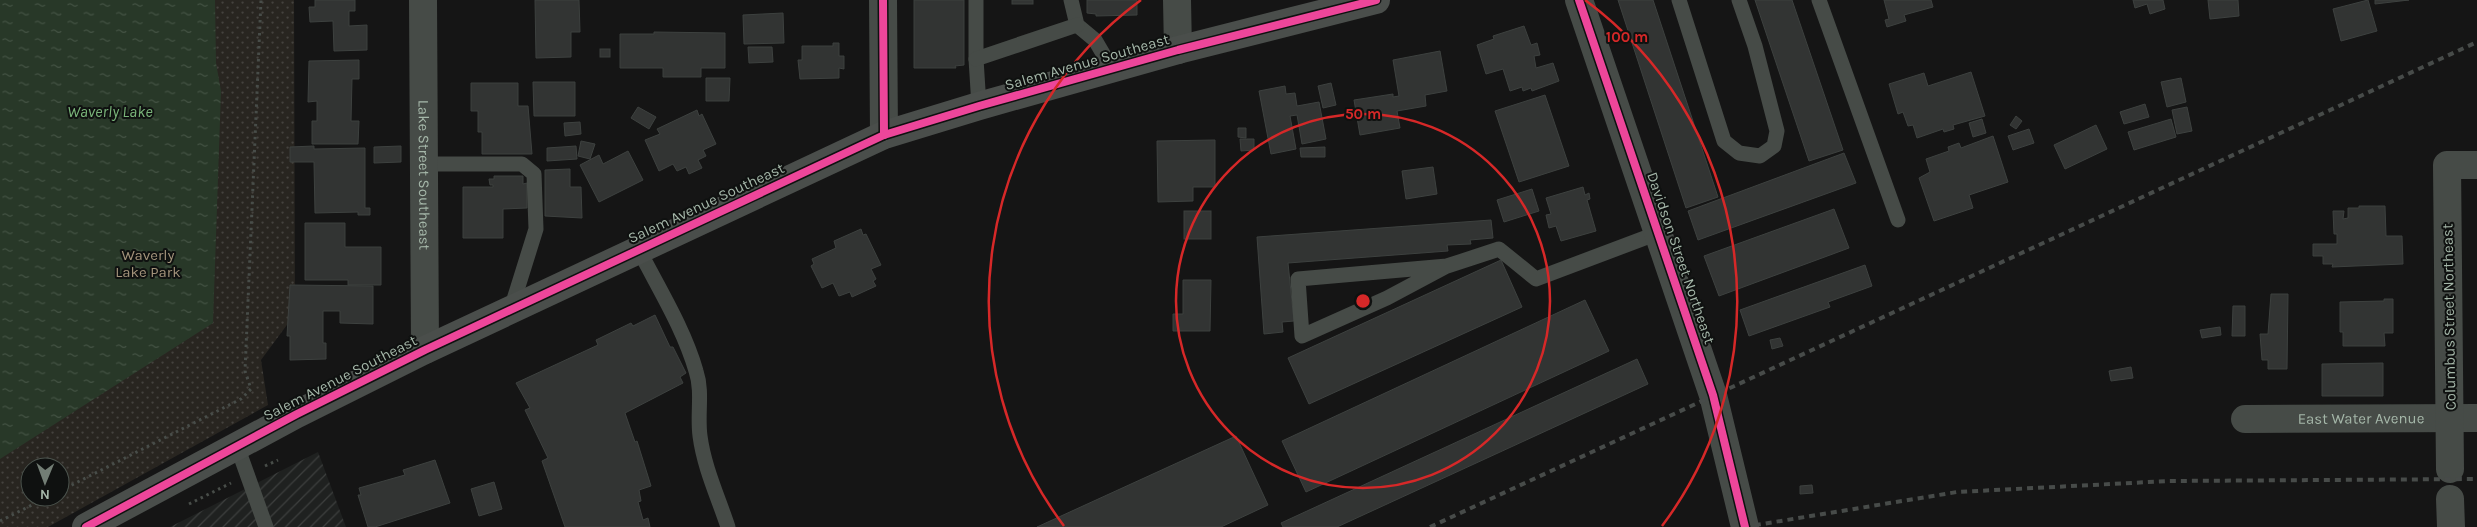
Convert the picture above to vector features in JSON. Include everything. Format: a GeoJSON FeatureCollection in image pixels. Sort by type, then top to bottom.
{"type":"FeatureCollection","features":[{"type":"Feature","properties":{"kind":"main road","name":"Salem Avenue Southeast"},"geometry":{"type":"LineString","coordinates":[[86,527],[236,446],[425,350],[884,135],[1178,50],[1376,0]]}},
{"type":"Feature","properties":{"kind":"street","name":"Lake Street Southeast"},"geometry":{"type":"LineString","coordinates":[[422,0],[425,350]]}},
{"type":"Feature","properties":{"kind":"street"},"geometry":{"type":"LineString","coordinates":[[883,0],[884,135]]}},
{"type":"Feature","properties":{"kind":"street"},"geometry":{"type":"LineString","coordinates":[[1178,0],[1178,50]]}},
{"type":"Feature","properties":{"kind":"street","name":"Davidson Street Northeast"},"geometry":{"type":"LineString","coordinates":[[1579,0],[1713,395],[1745,527]]}},
{"type":"Feature","properties":{"kind":"street","name":"Columbus Street Northeast"},"geometry":{"type":"LineString","coordinates":[[2450,469],[2447,165],[2477,165]]}},
{"type":"Feature","properties":{"kind":"street","name":"East Water Avenue"},"geometry":{"type":"LineString","coordinates":[[2245,420],[2477,418]]}},
{"type":"Feature","properties":{"kind":"street"},"geometry":{"type":"LineString","coordinates":[[2450,499],[2451,527]]}},
{"type":"Feature","properties":{"kind":"lane"},"geometry":{"type":"LineString","coordinates":[[976,0],[976,59],[979,106]]}},
{"type":"Feature","properties":{"kind":"lane"},"geometry":{"type":"LineString","coordinates":[[1071,0],[1077,25],[1095,40],[1112,69]]}},
{"type":"Feature","properties":{"kind":"lane"},"geometry":{"type":"LineString","coordinates":[[1678,0],[1724,141],[1739,153],[1760,156],[1774,146],[1777,131],[1755,46],[1739,0]]}},
{"type":"Feature","properties":{"kind":"lane"},"geometry":{"type":"LineString","coordinates":[[1820,0],[1898,220]]}},
{"type":"Feature","properties":{"kind":"lane"},"geometry":{"type":"LineString","coordinates":[[976,59],[1077,25]]}},
{"type":"Feature","properties":{"kind":"lane"},"geometry":{"type":"LineString","coordinates":[[424,164],[522,164],[534,174],[536,229],[512,309]]}},
{"type":"Feature","properties":{"kind":"lane"},"geometry":{"type":"LineString","coordinates":[[1447,266],[1298,279],[1302,336],[1387,298],[1447,266],[1499,249],[1536,279],[1658,233]]}},
{"type":"Feature","properties":{"kind":"lane"},"geometry":{"type":"LineString","coordinates":[[639,250],[681,333],[696,371],[700,391],[700,433],[704,457],[728,527]]}},
{"type":"Feature","properties":{"kind":"lane"},"geometry":{"type":"LineString","coordinates":[[236,446],[248,474],[266,527]]}},
{"type":"Feature","properties":{"kind":"path"},"geometry":{"type":"LineString","coordinates":[[70,486],[242,399],[251,389],[245,371],[261,0]]}},
{"type":"Feature","properties":{"kind":"path"},"geometry":{"type":"LineString","coordinates":[[188,505],[278,460]]}},
{"type":"Feature","properties":{"kind":"path"},"geometry":{"type":"LineString","coordinates":[[0,521],[28,507]]}},
{"type":"Feature","properties":{"kind":"shaded area"},"geometry":{"type":"Polygon","coordinates":[[[318,452],[346,527],[170,527],[318,452]]]}},
{"type":"Feature","properties":{"kind":"green space","name":"Waverly Lake"},"geometry":{"type":"Polygon","coordinates":[[[0,0],[294,0],[295,314],[261,360],[268,405],[48,527],[0,527],[0,0]]]}},
{"type":"Feature","properties":{"kind":"water","name":"Waverly Lake"},"geometry":{"type":"Polygon","coordinates":[[[0,0],[215,0],[216,63],[221,91],[213,323],[0,459],[0,0]]]}},
{"type":"Feature","properties":{"kind":"building"},"geometry":{"type":"Polygon","coordinates":[[[315,0],[355,0],[355,11],[349,11],[349,26],[367,25],[367,50],[334,51],[333,21],[310,22],[309,7],[315,7],[315,0]]]}},
{"type":"Feature","properties":{"kind":"building"},"geometry":{"type":"Polygon","coordinates":[[[535,0],[579,0],[580,32],[571,32],[571,57],[536,58],[535,0]]]}},
{"type":"Feature","properties":{"kind":"building"},"geometry":{"type":"Polygon","coordinates":[[[914,0],[964,0],[964,65],[955,66],[956,68],[914,68],[914,0]]]}},
{"type":"Feature","properties":{"kind":"building"},"geometry":{"type":"Polygon","coordinates":[[[1012,0],[1033,0],[1033,4],[1012,4],[1012,0]]]}},
{"type":"Feature","properties":{"kind":"building"},"geometry":{"type":"Polygon","coordinates":[[[1087,0],[1137,0],[1137,15],[1096,16],[1096,14],[1087,13],[1087,0]]]}},
{"type":"Feature","properties":{"kind":"building"},"geometry":{"type":"Polygon","coordinates":[[[1618,0],[1653,0],[1718,197],[1686,208],[1618,0]]]}},
{"type":"Feature","properties":{"kind":"building"},"geometry":{"type":"Polygon","coordinates":[[[1755,0],[1792,0],[1843,150],[1809,161],[1755,0]]]}},
{"type":"Feature","properties":{"kind":"building"},"geometry":{"type":"Polygon","coordinates":[[[1884,0],[1931,0],[1933,7],[1904,15],[1906,21],[1887,27],[1885,20],[1889,19],[1884,0]]]}},
{"type":"Feature","properties":{"kind":"building"},"geometry":{"type":"Polygon","coordinates":[[[2133,0],[2163,0],[2165,9],[2150,14],[2147,4],[2135,8],[2133,0]]]}},
{"type":"Feature","properties":{"kind":"building"},"geometry":{"type":"Polygon","coordinates":[[[2208,0],[2238,0],[2239,16],[2210,19],[2208,0]]]}},
{"type":"Feature","properties":{"kind":"building"},"geometry":{"type":"Polygon","coordinates":[[[2368,0],[2377,31],[2341,41],[2333,9],[2368,0]]]}},
{"type":"Feature","properties":{"kind":"building"},"geometry":{"type":"Polygon","coordinates":[[[2375,0],[2409,0],[2375,4],[2375,0]]]}},
{"type":"Feature","properties":{"kind":"building"},"geometry":{"type":"Polygon","coordinates":[[[783,13],[784,43],[744,44],[743,15],[783,13]]]}},
{"type":"Feature","properties":{"kind":"building"},"geometry":{"type":"Polygon","coordinates":[[[1524,26],[1531,45],[1537,43],[1540,55],[1534,56],[1536,68],[1553,63],[1559,81],[1532,91],[1531,88],[1523,91],[1522,87],[1510,91],[1503,69],[1486,74],[1477,45],[1494,39],[1493,36],[1524,26]]]}},
{"type":"Feature","properties":{"kind":"building"},"geometry":{"type":"Polygon","coordinates":[[[654,32],[725,33],[725,68],[701,68],[701,77],[663,77],[663,68],[620,68],[620,34],[654,34],[654,32]]]}},
{"type":"Feature","properties":{"kind":"building"},"geometry":{"type":"Polygon","coordinates":[[[833,43],[839,43],[839,56],[844,56],[844,69],[839,68],[839,78],[800,79],[798,60],[802,60],[802,46],[833,46],[833,43]]]}},
{"type":"Feature","properties":{"kind":"building"},"geometry":{"type":"Polygon","coordinates":[[[748,47],[772,47],[773,62],[749,63],[748,47]]]}},
{"type":"Feature","properties":{"kind":"building"},"geometry":{"type":"Polygon","coordinates":[[[600,49],[610,49],[610,57],[600,57],[600,49]]]}},
{"type":"Feature","properties":{"kind":"building"},"geometry":{"type":"Polygon","coordinates":[[[1440,51],[1447,91],[1425,95],[1426,106],[1397,111],[1400,128],[1360,135],[1354,100],[1393,94],[1393,97],[1399,96],[1393,60],[1440,51]]]}},
{"type":"Feature","properties":{"kind":"building"},"geometry":{"type":"Polygon","coordinates":[[[359,60],[359,79],[352,79],[351,121],[359,121],[358,144],[312,144],[312,121],[317,121],[317,101],[308,102],[309,61],[359,60]]]}},
{"type":"Feature","properties":{"kind":"building"},"geometry":{"type":"Polygon","coordinates":[[[1971,72],[1985,116],[1953,125],[1954,129],[1944,132],[1943,129],[1917,138],[1913,125],[1908,126],[1903,112],[1898,114],[1889,84],[1924,73],[1928,86],[1971,72]]]}},
{"type":"Feature","properties":{"kind":"building"},"geometry":{"type":"Polygon","coordinates":[[[706,78],[730,78],[729,101],[706,101],[706,78]]]}},
{"type":"Feature","properties":{"kind":"building"},"geometry":{"type":"Polygon","coordinates":[[[2181,78],[2186,102],[2167,107],[2161,82],[2181,78]]]}},
{"type":"Feature","properties":{"kind":"building"},"geometry":{"type":"Polygon","coordinates":[[[533,82],[575,82],[575,116],[534,116],[533,82]]]}},
{"type":"Feature","properties":{"kind":"building"},"geometry":{"type":"Polygon","coordinates":[[[471,83],[518,83],[518,106],[528,106],[532,154],[482,154],[482,132],[478,132],[478,111],[471,111],[471,83]]]}},
{"type":"Feature","properties":{"kind":"building"},"geometry":{"type":"Polygon","coordinates":[[[1331,83],[1336,105],[1323,108],[1318,86],[1331,83]]]}},
{"type":"Feature","properties":{"kind":"building"},"geometry":{"type":"Polygon","coordinates":[[[1285,86],[1286,94],[1295,93],[1297,106],[1319,102],[1326,139],[1302,144],[1297,115],[1290,116],[1296,149],[1271,154],[1259,91],[1285,86]]]}},
{"type":"Feature","properties":{"kind":"building"},"geometry":{"type":"Polygon","coordinates":[[[1545,95],[1569,166],[1519,182],[1495,111],[1545,95]]]}},
{"type":"Feature","properties":{"kind":"building"},"geometry":{"type":"Polygon","coordinates":[[[2145,104],[2149,117],[2124,124],[2120,112],[2145,104]]]}},
{"type":"Feature","properties":{"kind":"building"},"geometry":{"type":"Polygon","coordinates":[[[638,107],[656,117],[649,129],[631,118],[638,107]]]}},
{"type":"Feature","properties":{"kind":"building"},"geometry":{"type":"Polygon","coordinates":[[[2187,107],[2192,131],[2177,134],[2172,110],[2187,107]]]}},
{"type":"Feature","properties":{"kind":"building"},"geometry":{"type":"Polygon","coordinates":[[[697,110],[699,116],[702,114],[716,144],[703,150],[706,156],[698,160],[702,168],[689,174],[686,167],[677,171],[673,164],[659,171],[645,140],[660,134],[657,129],[697,110]]]}},
{"type":"Feature","properties":{"kind":"building"},"geometry":{"type":"Polygon","coordinates":[[[2016,116],[2022,121],[2016,129],[2010,125],[2016,116]]]}},
{"type":"Feature","properties":{"kind":"building"},"geometry":{"type":"Polygon","coordinates":[[[1982,119],[1986,133],[1973,137],[1969,123],[1982,119]]]}},
{"type":"Feature","properties":{"kind":"building"},"geometry":{"type":"Polygon","coordinates":[[[2171,119],[2176,137],[2134,150],[2128,132],[2171,119]]]}},
{"type":"Feature","properties":{"kind":"building"},"geometry":{"type":"Polygon","coordinates":[[[580,122],[581,134],[565,136],[564,123],[580,122]]]}},
{"type":"Feature","properties":{"kind":"building"},"geometry":{"type":"Polygon","coordinates":[[[2096,125],[2107,149],[2065,169],[2054,145],[2096,125]]]}},
{"type":"Feature","properties":{"kind":"building"},"geometry":{"type":"Polygon","coordinates":[[[1238,128],[1246,128],[1246,138],[1238,137],[1238,128]]]}},
{"type":"Feature","properties":{"kind":"building"},"geometry":{"type":"Polygon","coordinates":[[[2029,129],[2034,143],[2013,150],[2008,136],[2029,129]]]}},
{"type":"Feature","properties":{"kind":"building"},"geometry":{"type":"Polygon","coordinates":[[[1993,136],[2008,182],[1969,195],[1973,208],[1934,221],[1919,178],[1930,172],[1926,159],[1949,151],[1948,147],[1959,143],[1961,148],[1993,136]]]}},
{"type":"Feature","properties":{"kind":"building"},"geometry":{"type":"Polygon","coordinates":[[[1240,139],[1254,139],[1254,150],[1241,151],[1240,139]]]}},
{"type":"Feature","properties":{"kind":"building"},"geometry":{"type":"Polygon","coordinates":[[[1215,140],[1215,187],[1193,187],[1193,201],[1158,202],[1157,141],[1215,140]]]}},
{"type":"Feature","properties":{"kind":"building"},"geometry":{"type":"Polygon","coordinates":[[[581,141],[595,144],[590,159],[578,156],[581,141]]]}},
{"type":"Feature","properties":{"kind":"building"},"geometry":{"type":"Polygon","coordinates":[[[314,146],[314,149],[365,148],[365,208],[370,208],[370,215],[358,215],[358,212],[315,213],[314,162],[290,162],[290,147],[314,146]]]}},
{"type":"Feature","properties":{"kind":"building"},"geometry":{"type":"Polygon","coordinates":[[[401,146],[401,162],[374,163],[374,147],[401,146]]]}},
{"type":"Feature","properties":{"kind":"building"},"geometry":{"type":"Polygon","coordinates":[[[576,146],[577,159],[547,161],[547,148],[576,146]]]}},
{"type":"Feature","properties":{"kind":"building"},"geometry":{"type":"Polygon","coordinates":[[[1325,147],[1325,157],[1301,157],[1300,148],[1325,147]]]}},
{"type":"Feature","properties":{"kind":"building"},"geometry":{"type":"Polygon","coordinates":[[[628,151],[643,180],[599,202],[580,165],[599,155],[603,164],[628,151]]]}},
{"type":"Feature","properties":{"kind":"building"},"geometry":{"type":"Polygon","coordinates":[[[1844,153],[1856,183],[1698,240],[1688,211],[1844,153]]]}},
{"type":"Feature","properties":{"kind":"building"},"geometry":{"type":"Polygon","coordinates":[[[1433,167],[1437,194],[1406,199],[1402,171],[1433,167]]]}},
{"type":"Feature","properties":{"kind":"building"},"geometry":{"type":"Polygon","coordinates":[[[570,169],[570,187],[581,187],[582,218],[545,216],[545,170],[570,169]]]}},
{"type":"Feature","properties":{"kind":"building"},"geometry":{"type":"Polygon","coordinates":[[[494,176],[523,176],[523,184],[527,183],[527,208],[503,209],[503,238],[463,238],[463,187],[493,187],[493,185],[490,185],[489,179],[494,179],[494,176]]]}},
{"type":"Feature","properties":{"kind":"building"},"geometry":{"type":"Polygon","coordinates":[[[1583,187],[1585,195],[1589,193],[1590,199],[1587,200],[1596,231],[1561,241],[1556,226],[1549,228],[1546,215],[1551,214],[1546,198],[1583,187]]]}},
{"type":"Feature","properties":{"kind":"building"},"geometry":{"type":"Polygon","coordinates":[[[1532,189],[1539,211],[1504,222],[1497,200],[1532,189]]]}},
{"type":"Feature","properties":{"kind":"building"},"geometry":{"type":"Polygon","coordinates":[[[2359,206],[2385,206],[2386,236],[2402,236],[2403,264],[2332,267],[2333,264],[2323,264],[2323,256],[2313,256],[2313,244],[2337,244],[2337,234],[2334,234],[2333,211],[2344,211],[2343,219],[2348,218],[2348,208],[2359,208],[2359,206]]]}},
{"type":"Feature","properties":{"kind":"building"},"geometry":{"type":"Polygon","coordinates":[[[1834,209],[1849,248],[1719,296],[1704,256],[1834,209]]]}},
{"type":"Feature","properties":{"kind":"building"},"geometry":{"type":"Polygon","coordinates":[[[1184,211],[1211,211],[1211,239],[1184,239],[1184,211]]]}},
{"type":"Feature","properties":{"kind":"building"},"geometry":{"type":"Polygon","coordinates":[[[1491,220],[1493,238],[1470,240],[1471,244],[1447,245],[1448,251],[1288,263],[1294,321],[1282,322],[1283,332],[1264,334],[1257,237],[1491,220]]]}},
{"type":"Feature","properties":{"kind":"building"},"geometry":{"type":"Polygon","coordinates":[[[305,223],[345,223],[345,247],[381,247],[381,285],[348,285],[348,280],[305,280],[305,223]]]}},
{"type":"Feature","properties":{"kind":"building"},"geometry":{"type":"Polygon","coordinates":[[[861,229],[863,235],[866,234],[881,265],[871,269],[876,279],[873,281],[876,286],[852,297],[850,292],[839,296],[833,283],[822,288],[811,266],[814,264],[812,259],[836,248],[834,241],[861,229]]]}},
{"type":"Feature","properties":{"kind":"building"},"geometry":{"type":"Polygon","coordinates":[[[1501,260],[1522,307],[1309,404],[1288,358],[1501,260]]]}},
{"type":"Feature","properties":{"kind":"building"},"geometry":{"type":"Polygon","coordinates":[[[1865,265],[1872,286],[1828,302],[1830,307],[1749,336],[1740,310],[1865,265]]]}},
{"type":"Feature","properties":{"kind":"building"},"geometry":{"type":"Polygon","coordinates":[[[1183,280],[1211,280],[1210,331],[1173,331],[1173,314],[1183,314],[1183,280]]]}},
{"type":"Feature","properties":{"kind":"building"},"geometry":{"type":"Polygon","coordinates":[[[290,285],[373,286],[373,324],[340,323],[340,311],[323,311],[323,343],[326,343],[326,359],[290,360],[290,336],[287,336],[290,285]]]}},
{"type":"Feature","properties":{"kind":"building"},"geometry":{"type":"Polygon","coordinates":[[[2271,294],[2288,294],[2287,369],[2268,369],[2268,360],[2262,360],[2260,334],[2268,334],[2271,294]]]}},
{"type":"Feature","properties":{"kind":"building"},"geometry":{"type":"Polygon","coordinates":[[[2384,299],[2393,299],[2393,333],[2384,333],[2385,346],[2343,346],[2343,332],[2340,332],[2340,302],[2384,301],[2384,299]]]}},
{"type":"Feature","properties":{"kind":"building"},"geometry":{"type":"Polygon","coordinates":[[[1585,300],[1609,351],[1306,492],[1282,441],[1585,300]]]}},
{"type":"Feature","properties":{"kind":"building"},"geometry":{"type":"Polygon","coordinates":[[[2233,306],[2245,306],[2245,336],[2232,336],[2233,306]]]}},
{"type":"Feature","properties":{"kind":"building"},"geometry":{"type":"Polygon","coordinates":[[[655,315],[670,347],[673,347],[686,373],[680,377],[683,383],[625,413],[635,442],[637,441],[651,486],[639,490],[641,501],[638,502],[643,520],[648,518],[650,527],[565,527],[542,461],[548,458],[525,410],[530,408],[516,383],[598,345],[596,340],[631,323],[633,326],[655,315]]]}},
{"type":"Feature","properties":{"kind":"building"},"geometry":{"type":"Polygon","coordinates":[[[2220,327],[2221,335],[2202,338],[2200,330],[2220,327]]]}},
{"type":"Feature","properties":{"kind":"building"},"geometry":{"type":"Polygon","coordinates":[[[1780,338],[1783,346],[1772,349],[1770,340],[1780,338]]]}},
{"type":"Feature","properties":{"kind":"building"},"geometry":{"type":"Polygon","coordinates":[[[1637,359],[1648,384],[1337,527],[1283,527],[1281,523],[1637,359]]]}},
{"type":"Feature","properties":{"kind":"building"},"geometry":{"type":"Polygon","coordinates":[[[2383,363],[2383,396],[2322,396],[2322,364],[2383,363]]]}},
{"type":"Feature","properties":{"kind":"building"},"geometry":{"type":"Polygon","coordinates":[[[2131,367],[2133,378],[2111,381],[2109,371],[2131,367]]]}},
{"type":"Feature","properties":{"kind":"building"},"geometry":{"type":"Polygon","coordinates":[[[1236,436],[1268,505],[1221,527],[1037,527],[1236,436]]]}},
{"type":"Feature","properties":{"kind":"building"},"geometry":{"type":"Polygon","coordinates":[[[435,460],[450,503],[375,527],[368,527],[358,495],[361,495],[359,488],[405,475],[403,470],[435,460]]]}},
{"type":"Feature","properties":{"kind":"building"},"geometry":{"type":"Polygon","coordinates":[[[494,482],[502,509],[479,516],[471,489],[494,482]]]}},
{"type":"Feature","properties":{"kind":"building"},"geometry":{"type":"Polygon","coordinates":[[[1812,485],[1813,493],[1800,494],[1800,486],[1812,485]]]}},
{"type":"Feature","properties":{"kind":"railway"},"geometry":{"type":"LineString","coordinates":[[1430,527],[2477,42]]}},
{"type":"Feature","properties":{"kind":"railway"},"geometry":{"type":"LineString","coordinates":[[1744,527],[1957,492],[2169,481],[2477,479]]}},
{"type":"Feature","properties":{"kind":"cycle path"},"geometry":{"type":"LineString","coordinates":[[883,0],[884,135]]}},
{"type":"Feature","properties":{"kind":"cycle path"},"geometry":{"type":"LineString","coordinates":[[86,527],[297,414],[425,350],[884,135],[1178,50],[1376,0]]}},
{"type":"Feature","properties":{"kind":"cycle path"},"geometry":{"type":"LineString","coordinates":[[1579,0],[1713,395],[1745,527]]}},
{"type":"Feature","properties":{"kind":"park label","name":"Waverly Lake Park"},"geometry":{"type":"Point","coordinates":[148,264]}}]}
